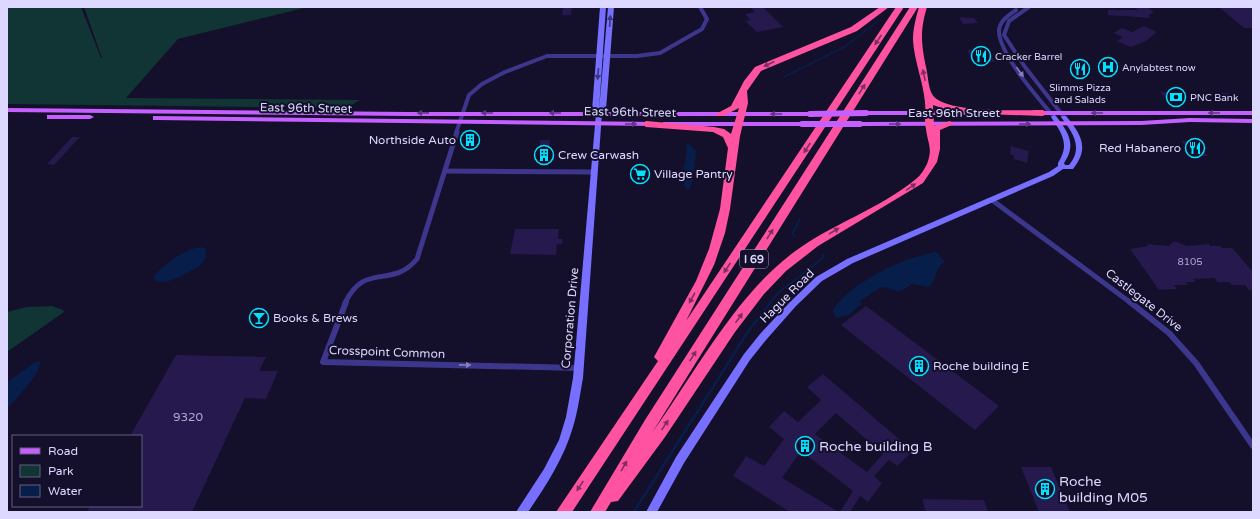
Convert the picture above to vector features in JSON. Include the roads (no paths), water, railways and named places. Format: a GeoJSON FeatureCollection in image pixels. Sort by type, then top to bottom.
{"type":"FeatureCollection","features":[{"type":"Feature","properties":{"kind":"highway"},"geometry":{"type":"LineString","coordinates":[[720,114],[734,108],[748,81],[758,69],[844,34],[862,24],[885,7]]}},
{"type":"Feature","properties":{"kind":"highway","name":"I 69"},"geometry":{"type":"LineString","coordinates":[[563,512],[900,7]]}},
{"type":"Feature","properties":{"kind":"highway","name":"I 69"},"geometry":{"type":"LineString","coordinates":[[597,512],[642,436],[914,7]]}},
{"type":"Feature","properties":{"kind":"highway"},"geometry":{"type":"LineString","coordinates":[[923,7],[918,24],[917,40],[928,95],[931,136],[935,142]]}},
{"type":"Feature","properties":{"kind":"highway"},"geometry":{"type":"LineString","coordinates":[[640,395],[712,258],[724,217],[737,124],[745,98],[743,92]]}},
{"type":"Feature","properties":{"kind":"highway"},"geometry":{"type":"LineString","coordinates":[[928,95],[939,105],[956,110],[1057,117]]}},
{"type":"Feature","properties":{"kind":"highway"},"geometry":{"type":"LineString","coordinates":[[646,124],[714,129],[729,137],[732,141],[733,148]]}},
{"type":"Feature","properties":{"kind":"highway"},"geometry":{"type":"LineString","coordinates":[[600,512],[640,462],[717,348],[761,289],[782,268],[807,249],[908,190],[920,180],[931,166],[936,129],[950,124]]}},
{"type":"Feature","properties":{"kind":"main road","name":"East 96th Street"},"geometry":{"type":"LineString","coordinates":[[7,110],[407,114],[930,114],[1253,121]]}},
{"type":"Feature","properties":{"kind":"main road"},"geometry":{"type":"LineString","coordinates":[[202,118],[263,116],[270,113]]}},
{"type":"Feature","properties":{"kind":"main road","name":"East 96th Street"},"geometry":{"type":"LineString","coordinates":[[7,116],[598,122],[646,124],[950,124],[1057,117],[1253,113]]}},
{"type":"Feature","properties":{"kind":"main road"},"geometry":{"type":"LineString","coordinates":[[368,120],[373,117],[407,114]]}},
{"type":"Feature","properties":{"kind":"street"},"geometry":{"type":"LineString","coordinates":[[603,7],[595,110],[599,113],[603,110],[611,7]]}},
{"type":"Feature","properties":{"kind":"street","name":"Crosspoint Common"},"geometry":{"type":"LineString","coordinates":[[578,368],[323,362],[353,288],[364,280],[398,275],[408,269],[415,262],[445,171],[462,113],[467,99],[473,90],[537,59],[556,55],[641,56],[665,51],[703,27],[707,19],[700,7]]}},
{"type":"Feature","properties":{"kind":"street"},"geometry":{"type":"LineString","coordinates":[[1022,7],[1005,18],[999,30],[1000,39],[1011,60],[1057,117]]}},
{"type":"Feature","properties":{"kind":"street"},"geometry":{"type":"LineString","coordinates":[[1029,7],[1011,19],[1004,35],[1057,117],[1068,142],[1067,156],[1061,163],[1062,167]]}},
{"type":"Feature","properties":{"kind":"street","name":"Corporation Drive"},"geometry":{"type":"LineString","coordinates":[[521,512],[555,460],[568,429],[578,368],[599,113]]}},
{"type":"Feature","properties":{"kind":"street","name":"Hague Road"},"geometry":{"type":"LineString","coordinates":[[650,512],[680,460],[747,357],[784,313],[819,279],[830,271],[871,251],[992,200],[1051,174],[1062,167],[1071,167],[1080,152],[1079,139],[1057,117]]}},
{"type":"Feature","properties":{"kind":"street"},"geometry":{"type":"LineString","coordinates":[[445,171],[595,172]]}},
{"type":"Feature","properties":{"kind":"street","name":"Castlegate Drive"},"geometry":{"type":"LineString","coordinates":[[992,200],[1159,324],[1175,338],[1199,364],[1253,446]]}},
{"type":"Feature","properties":{"kind":"water"},"geometry":{"type":"Polygon","coordinates":[[[686,144],[690,144],[696,151],[693,180],[689,190],[684,186],[684,167],[687,152],[686,144]]]}},
{"type":"Feature","properties":{"kind":"water"},"geometry":{"type":"Polygon","coordinates":[[[200,247],[205,248],[206,256],[202,264],[198,267],[182,276],[166,282],[153,278],[162,268],[180,254],[200,247]]]}},
{"type":"Feature","properties":{"kind":"water"},"geometry":{"type":"Polygon","coordinates":[[[933,252],[939,253],[939,256],[945,262],[939,267],[932,284],[929,287],[912,284],[901,291],[896,291],[881,287],[860,301],[861,304],[849,315],[835,318],[833,310],[839,301],[869,278],[892,266],[933,252]]]}},
{"type":"Feature","properties":{"kind":"water"},"geometry":{"type":"Polygon","coordinates":[[[40,361],[37,373],[22,393],[7,408],[7,382],[35,362],[40,361]]]}},
{"type":"Feature","properties":{"kind":"waterway"},"geometry":{"type":"LineString","coordinates":[[784,77],[846,46],[878,21]]}},
{"type":"Feature","properties":{"kind":"waterway"},"geometry":{"type":"LineString","coordinates":[[795,236],[792,234],[800,219]]}},
{"type":"Feature","properties":{"kind":"waterway"},"geometry":{"type":"LineString","coordinates":[[770,303],[778,293],[824,257],[823,255]]}},
{"type":"Feature","properties":{"kind":"waterway"},"geometry":{"type":"LineString","coordinates":[[634,512],[749,330],[771,302]]}},
{"type":"Feature","properties":{"kind":"place","name":"Cracker Barrel"},"geometry":{"type":"Point","coordinates":[981,56]}},
{"type":"Feature","properties":{"kind":"place","name":"Anylabtest now"},"geometry":{"type":"Point","coordinates":[1108,67]}},
{"type":"Feature","properties":{"kind":"place","name":"Slimms Pizza and Salads"},"geometry":{"type":"Point","coordinates":[1080,69]}},
{"type":"Feature","properties":{"kind":"place","name":"PNC Bank"},"geometry":{"type":"Point","coordinates":[1176,97]}},
{"type":"Feature","properties":{"kind":"place","name":"Northside Auto"},"geometry":{"type":"Point","coordinates":[470,140]}},
{"type":"Feature","properties":{"kind":"place","name":"Red Habanero"},"geometry":{"type":"Point","coordinates":[1195,148]}},
{"type":"Feature","properties":{"kind":"place","name":"Crew Carwash"},"geometry":{"type":"Point","coordinates":[544,155]}},
{"type":"Feature","properties":{"kind":"place","name":"Village Pantry"},"geometry":{"type":"Point","coordinates":[640,174]}},
{"type":"Feature","properties":{"kind":"place","name":"Books & Brews"},"geometry":{"type":"Point","coordinates":[259,318]}},
{"type":"Feature","properties":{"kind":"place","name":"Roche building E"},"geometry":{"type":"Point","coordinates":[919,366]}},
{"type":"Feature","properties":{"kind":"place","name":"Roche building B"},"geometry":{"type":"Point","coordinates":[805,446]}},
{"type":"Feature","properties":{"kind":"place","name":"Roche building M05"},"geometry":{"type":"Point","coordinates":[1045,489]}}]}
